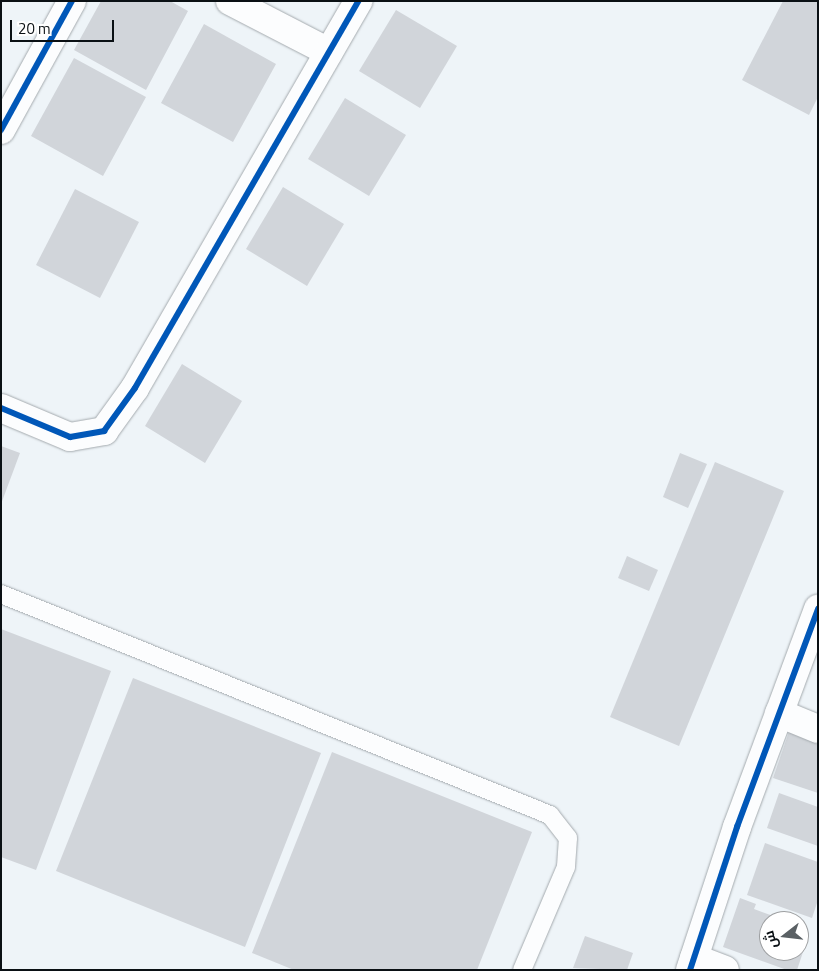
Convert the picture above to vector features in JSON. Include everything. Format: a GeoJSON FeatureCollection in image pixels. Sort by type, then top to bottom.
{"type":"FeatureCollection","features":[{"type":"Feature","properties":{"kind":"street"},"geometry":{"type":"LineString","coordinates":[[1,130],[72,1]]}},
{"type":"Feature","properties":{"kind":"street"},"geometry":{"type":"LineString","coordinates":[[230,1],[329,52]]}},
{"type":"Feature","properties":{"kind":"street"},"geometry":{"type":"LineString","coordinates":[[1,408],[70,437],[104,431],[135,388],[358,1]]}},
{"type":"Feature","properties":{"kind":"street"},"geometry":{"type":"LineString","coordinates":[[725,970],[692,964],[737,828],[818,609]]}},
{"type":"Feature","properties":{"kind":"street"},"geometry":{"type":"LineString","coordinates":[[779,713],[818,728]]}},
{"type":"Feature","properties":{"kind":"lane"},"geometry":{"type":"LineString","coordinates":[[1,594],[550,815],[568,838],[566,867],[522,970]]}},
{"type":"Feature","properties":{"kind":"building"},"geometry":{"type":"Polygon","coordinates":[[[101,1],[170,1],[188,11],[146,90],[74,50],[101,1]]]}},
{"type":"Feature","properties":{"kind":"building"},"geometry":{"type":"Polygon","coordinates":[[[783,1],[818,1],[818,97],[809,115],[742,80],[783,1]]]}},
{"type":"Feature","properties":{"kind":"building"},"geometry":{"type":"Polygon","coordinates":[[[396,10],[457,46],[420,108],[359,71],[396,10]]]}},
{"type":"Feature","properties":{"kind":"building"},"geometry":{"type":"Polygon","coordinates":[[[204,24],[276,64],[233,142],[161,103],[204,24]]]}},
{"type":"Feature","properties":{"kind":"building"},"geometry":{"type":"Polygon","coordinates":[[[74,58],[146,97],[103,176],[31,136],[74,58]]]}},
{"type":"Feature","properties":{"kind":"building"},"geometry":{"type":"Polygon","coordinates":[[[345,98],[406,135],[369,196],[308,159],[345,98]]]}},
{"type":"Feature","properties":{"kind":"building"},"geometry":{"type":"Polygon","coordinates":[[[283,187],[344,224],[307,286],[246,249],[283,187]]]}},
{"type":"Feature","properties":{"kind":"building"},"geometry":{"type":"Polygon","coordinates":[[[75,189],[139,222],[100,298],[36,265],[75,189]]]}},
{"type":"Feature","properties":{"kind":"building"},"geometry":{"type":"Polygon","coordinates":[[[182,364],[242,401],[205,463],[145,426],[182,364]]]}},
{"type":"Feature","properties":{"kind":"building"},"geometry":{"type":"Polygon","coordinates":[[[1,446],[20,453],[1,504],[1,446]]]}},
{"type":"Feature","properties":{"kind":"building"},"geometry":{"type":"Polygon","coordinates":[[[680,453],[707,464],[688,508],[663,497],[680,453]]]}},
{"type":"Feature","properties":{"kind":"building"},"geometry":{"type":"Polygon","coordinates":[[[715,462],[784,491],[679,746],[610,717],[715,462]]]}},
{"type":"Feature","properties":{"kind":"building"},"geometry":{"type":"Polygon","coordinates":[[[627,556],[658,570],[649,591],[618,578],[627,556]]]}},
{"type":"Feature","properties":{"kind":"building"},"geometry":{"type":"Polygon","coordinates":[[[1,629],[111,671],[36,870],[1,857],[1,629]]]}},
{"type":"Feature","properties":{"kind":"building"},"geometry":{"type":"Polygon","coordinates":[[[133,678],[321,753],[245,947],[56,871],[133,678]]]}},
{"type":"Feature","properties":{"kind":"building"},"geometry":{"type":"Polygon","coordinates":[[[791,726],[818,735],[818,793],[773,778],[791,726]]]}},
{"type":"Feature","properties":{"kind":"building"},"geometry":{"type":"Polygon","coordinates":[[[332,752],[532,832],[477,970],[294,970],[252,953],[332,752]]]}},
{"type":"Feature","properties":{"kind":"building"},"geometry":{"type":"Polygon","coordinates":[[[779,793],[818,807],[818,846],[767,828],[779,793]]]}},
{"type":"Feature","properties":{"kind":"building"},"geometry":{"type":"Polygon","coordinates":[[[765,843],[818,862],[818,900],[812,918],[809,917],[809,911],[792,911],[747,895],[765,843]]]}},
{"type":"Feature","properties":{"kind":"building"},"geometry":{"type":"Polygon","coordinates":[[[740,898],[756,904],[754,909],[760,911],[759,960],[723,947],[740,898]]]}},
{"type":"Feature","properties":{"kind":"building"},"geometry":{"type":"Polygon","coordinates":[[[585,936],[633,953],[627,970],[573,968],[585,936]]]}},
{"type":"Feature","properties":{"kind":"building"},"geometry":{"type":"Polygon","coordinates":[[[762,961],[800,961],[797,970],[787,970],[762,961]]]}},
{"type":"Feature","properties":{"kind":"cycle path"},"geometry":{"type":"LineString","coordinates":[[1,130],[72,1]]}},
{"type":"Feature","properties":{"kind":"cycle path"},"geometry":{"type":"LineString","coordinates":[[1,408],[70,437],[104,431],[135,388],[358,1]]}},
{"type":"Feature","properties":{"kind":"cycle path"},"geometry":{"type":"LineString","coordinates":[[690,970],[737,827],[818,609]]}}]}
